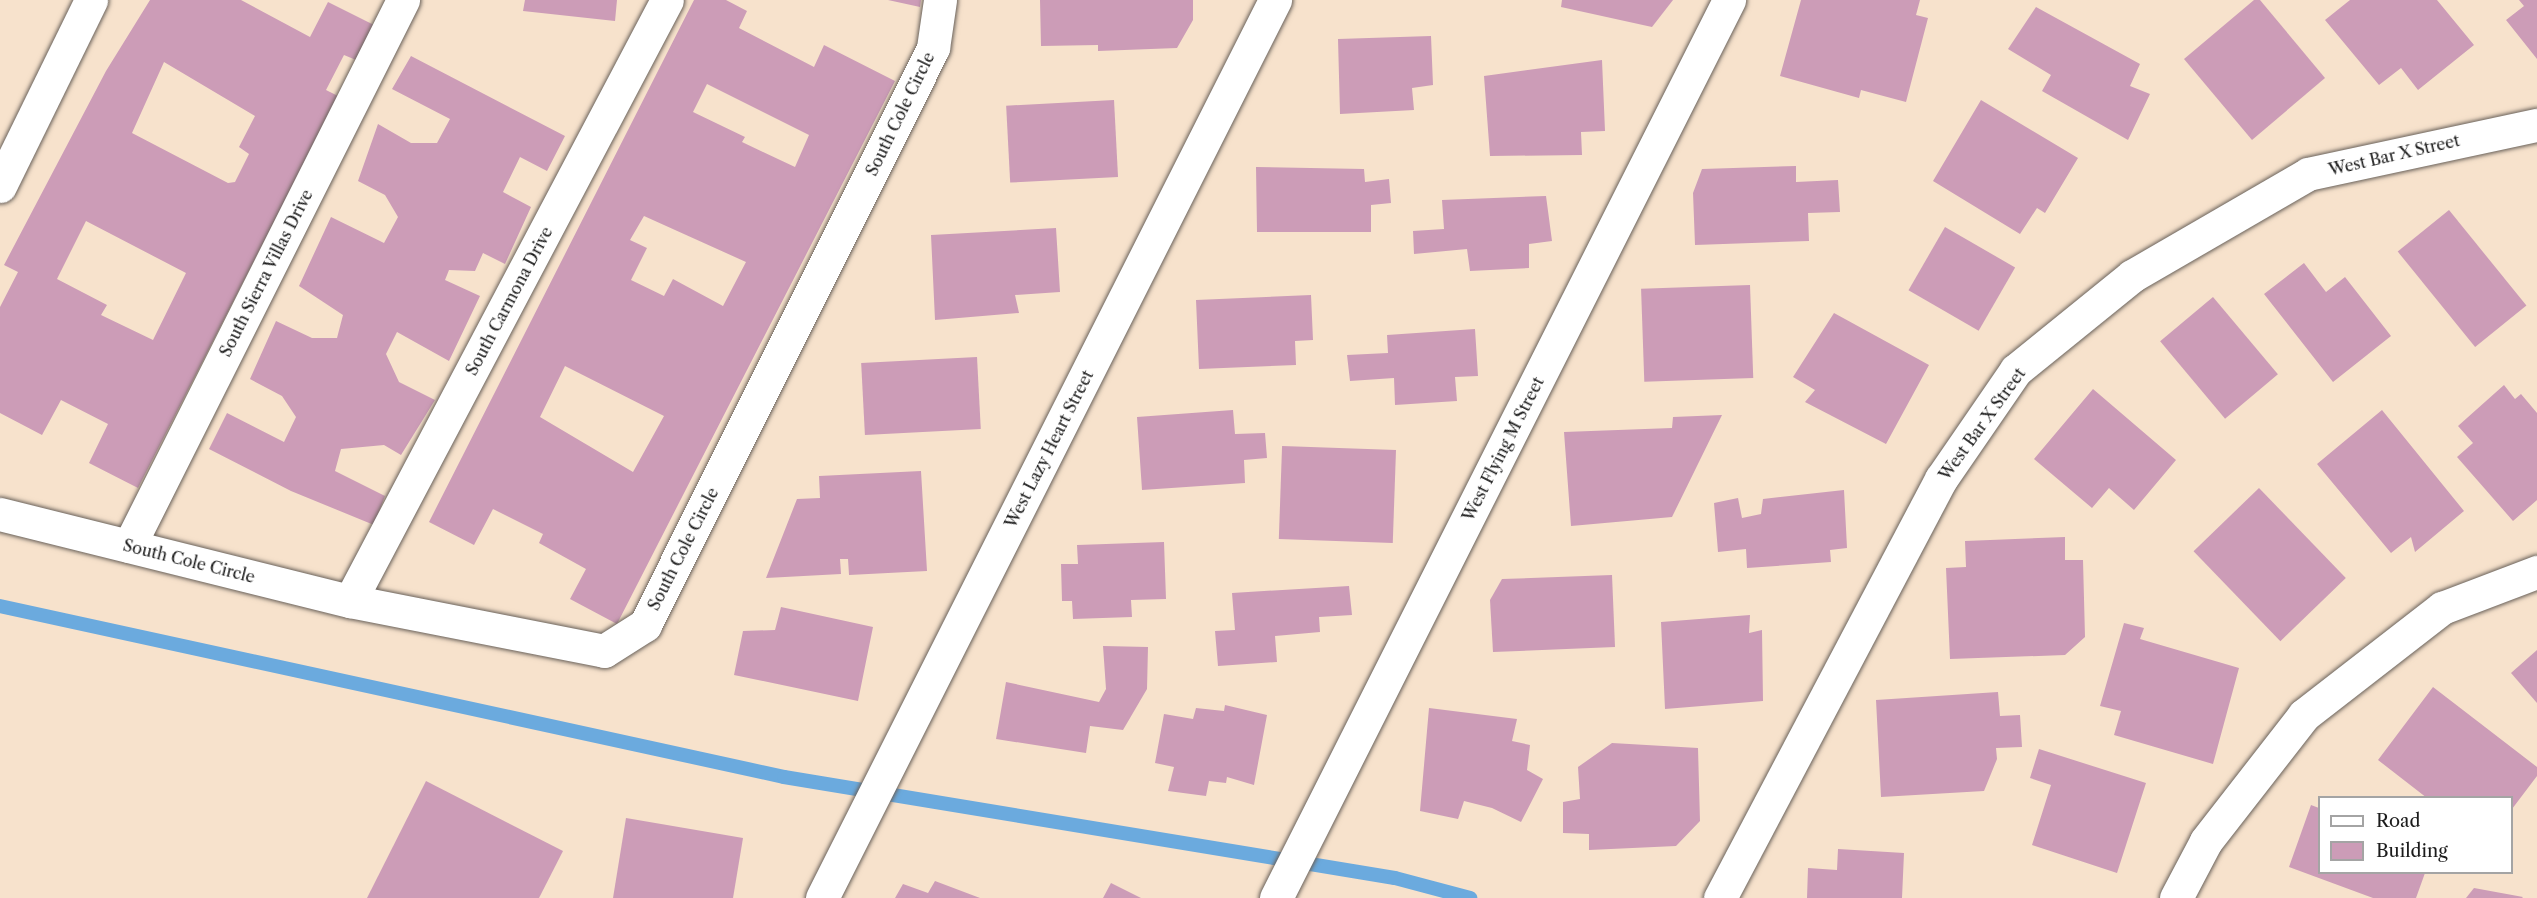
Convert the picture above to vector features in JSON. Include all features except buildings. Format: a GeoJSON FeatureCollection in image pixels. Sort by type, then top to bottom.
{"type":"FeatureCollection","features":[{"type":"Feature","properties":{"kind":"street"},"geometry":{"type":"LineString","coordinates":[[0,186],[91,0]]}},
{"type":"Feature","properties":{"kind":"street","name":"South Sierra Villas Drive"},"geometry":{"type":"LineString","coordinates":[[129,546],[403,0]]}},
{"type":"Feature","properties":{"kind":"street","name":"South Carmona Drive"},"geometry":{"type":"LineString","coordinates":[[350,601],[667,0]]}},
{"type":"Feature","properties":{"kind":"street","name":"South Cole Circle"},"geometry":{"type":"LineString","coordinates":[[0,514],[350,601],[604,651],[645,625],[933,48],[940,0]]}},
{"type":"Feature","properties":{"kind":"street","name":"West Lazy Heart Street"},"geometry":{"type":"LineString","coordinates":[[822,898],[1275,0]]}},
{"type":"Feature","properties":{"kind":"street","name":"West Flying M Street"},"geometry":{"type":"LineString","coordinates":[[1276,898],[1729,0]]}},
{"type":"Feature","properties":{"kind":"street","name":"West Bar X Street"},"geometry":{"type":"LineString","coordinates":[[1720,898],[1941,479],[2016,370],[2132,276],[2308,174],[2537,125]]}},
{"type":"Feature","properties":{"kind":"street"},"geometry":{"type":"LineString","coordinates":[[2176,898],[2206,841],[2304,716],[2442,608],[2537,572]]}},
{"type":"Feature","properties":{"kind":"waterway"},"geometry":{"type":"LineString","coordinates":[[0,606],[784,777],[1395,878],[1470,898]]}}]}
